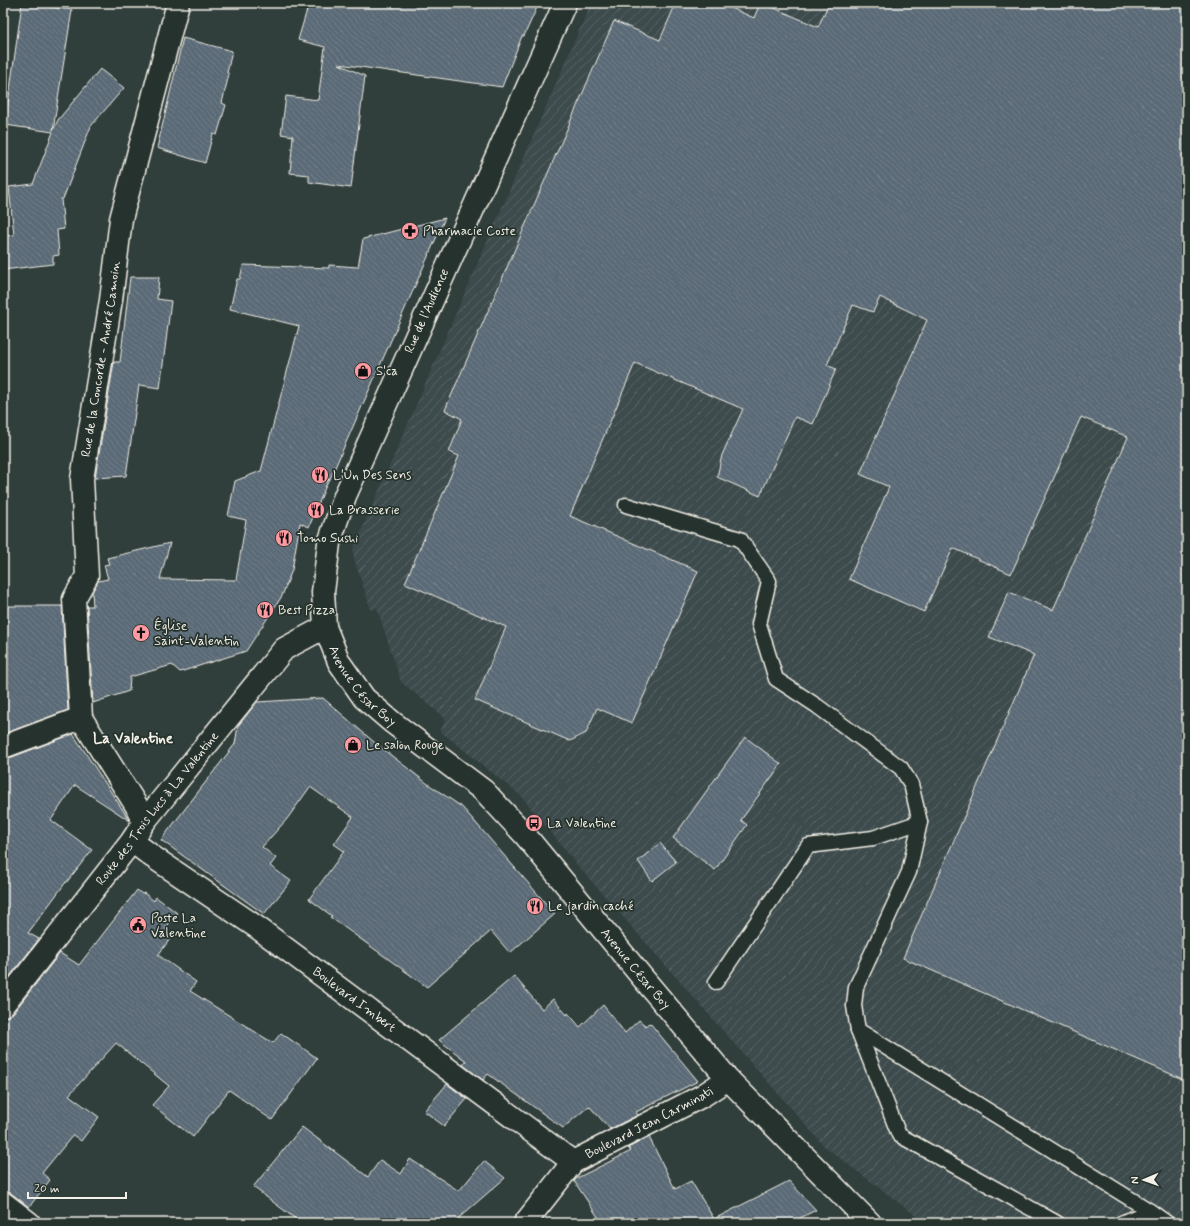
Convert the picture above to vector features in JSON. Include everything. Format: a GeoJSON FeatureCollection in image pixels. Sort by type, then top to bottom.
{"type":"FeatureCollection","features":[{"type":"Feature","properties":{"kind":"street","name":"Rue de la Concorde - André Camoin"},"geometry":{"type":"LineString","coordinates":[[81,718],[74,599],[87,576],[82,479],[111,300],[120,220],[178,3]]}},
{"type":"Feature","properties":{"kind":"street","name":"Rue de l'Audience"},"geometry":{"type":"LineString","coordinates":[[325,627],[323,592],[329,543],[345,496],[565,3]]}},
{"type":"Feature","properties":{"kind":"street","name":"Route des Trois Lucs à La Valentine"},"geometry":{"type":"LineString","coordinates":[[3,1005],[132,841],[144,822],[284,649],[325,627]]}},
{"type":"Feature","properties":{"kind":"street","name":"Avenue César Boy"},"geometry":{"type":"LineString","coordinates":[[325,627],[339,662],[364,698],[392,722],[484,791],[525,834],[728,1079],[870,1223]]}},
{"type":"Feature","properties":{"kind":"street"},"geometry":{"type":"LineString","coordinates":[[3,747],[81,718],[136,805],[144,822]]}},
{"type":"Feature","properties":{"kind":"street","name":"Boulevard Imbert"},"geometry":{"type":"LineString","coordinates":[[132,841],[153,857],[258,928],[573,1162]]}},
{"type":"Feature","properties":{"kind":"street","name":"Boulevard Jean Carminati"},"geometry":{"type":"LineString","coordinates":[[525,1223],[573,1162],[702,1096],[728,1079]]}},
{"type":"Feature","properties":{"kind":"street"},"geometry":{"type":"LineString","coordinates":[[3,1203],[29,1223]]}},
{"type":"Feature","properties":{"kind":"lane"},"geometry":{"type":"LineString","coordinates":[[626,505],[740,539],[769,581],[759,624],[776,679],[817,706],[902,768],[911,784],[920,822],[910,872],[856,987],[854,1006],[858,1030],[898,1135],[1057,1223]]}},
{"type":"Feature","properties":{"kind":"lane"},"geometry":{"type":"LineString","coordinates":[[716,982],[808,846],[873,838],[920,822]]}},
{"type":"Feature","properties":{"kind":"lane"},"geometry":{"type":"LineString","coordinates":[[858,1030],[1167,1223]]}},
{"type":"Feature","properties":{"kind":"lane"},"geometry":{"type":"LineString","coordinates":[[1120,1223],[1150,1211]]}},
{"type":"Feature","properties":{"kind":"shaded area"},"geometry":{"type":"Polygon","coordinates":[[[591,3],[1187,3],[1187,1223],[926,1223],[923,1221],[825,1147],[580,868],[521,796],[440,731],[446,719],[401,682],[377,608],[371,610],[354,559],[353,550],[591,3]]]}},
{"type":"Feature","properties":{"kind":"building"},"geometry":{"type":"Polygon","coordinates":[[[22,3],[72,10],[53,130],[58,120],[100,69],[124,88],[91,126],[63,199],[61,199],[64,229],[57,230],[59,255],[53,256],[53,264],[3,270],[3,236],[14,235],[9,187],[33,184],[53,132],[5,125],[22,3]]]}},
{"type":"Feature","properties":{"kind":"building"},"geometry":{"type":"Polygon","coordinates":[[[309,3],[371,3],[395,7],[396,3],[539,3],[524,36],[522,36],[502,87],[339,64],[365,76],[351,188],[309,182],[309,175],[290,173],[293,136],[281,134],[286,96],[318,100],[325,47],[298,40],[309,3]]]}},
{"type":"Feature","properties":{"kind":"building"},"geometry":{"type":"Polygon","coordinates":[[[676,3],[720,3],[754,18],[760,3],[763,3],[818,27],[829,3],[1187,3],[1187,1081],[903,958],[1034,655],[989,637],[1009,592],[1053,610],[1128,437],[1081,417],[1011,574],[953,548],[924,612],[849,579],[889,487],[860,474],[927,320],[880,297],[873,312],[853,305],[827,365],[836,369],[813,424],[795,417],[760,496],[717,477],[722,455],[743,409],[635,363],[570,516],[698,571],[632,723],[597,708],[586,733],[570,741],[475,700],[506,627],[405,583],[459,456],[449,452],[462,419],[445,410],[614,21],[660,40],[676,3]]]}},
{"type":"Feature","properties":{"kind":"building"},"geometry":{"type":"Polygon","coordinates":[[[183,38],[232,51],[227,73],[229,74],[222,103],[226,105],[217,135],[213,134],[205,163],[157,148],[183,38]]]}},
{"type":"Feature","properties":{"kind":"building"},"geometry":{"type":"Polygon","coordinates":[[[445,218],[329,481],[329,478],[309,527],[300,523],[292,570],[282,596],[246,651],[180,672],[172,665],[130,677],[129,691],[93,703],[87,606],[93,606],[92,592],[98,581],[108,579],[104,565],[109,564],[107,558],[170,543],[160,579],[236,580],[246,520],[228,516],[235,481],[261,471],[299,326],[230,309],[237,279],[240,279],[243,265],[329,268],[329,265],[358,267],[363,239],[445,218]]]}},
{"type":"Feature","properties":{"kind":"building"},"geometry":{"type":"Polygon","coordinates":[[[130,277],[159,277],[157,299],[171,301],[160,388],[139,385],[126,476],[95,478],[114,362],[120,362],[130,277]]]}},
{"type":"Feature","properties":{"kind":"building"},"geometry":{"type":"Polygon","coordinates":[[[3,606],[62,606],[68,710],[3,734],[3,606]]]}},
{"type":"Feature","properties":{"kind":"building"},"geometry":{"type":"Polygon","coordinates":[[[323,698],[374,742],[428,784],[462,807],[555,914],[510,953],[491,931],[427,987],[330,917],[332,916],[309,899],[344,851],[334,844],[353,817],[310,787],[287,819],[262,847],[276,858],[270,866],[291,881],[264,914],[161,840],[235,744],[238,726],[257,702],[323,698]]]}},
{"type":"Feature","properties":{"kind":"building"},"geometry":{"type":"Polygon","coordinates":[[[73,734],[130,821],[75,785],[51,820],[92,850],[28,933],[39,939],[3,985],[3,759],[7,759],[73,734]]]}},
{"type":"Feature","properties":{"kind":"building"},"geometry":{"type":"Polygon","coordinates":[[[745,737],[781,764],[741,820],[747,825],[715,870],[673,838],[745,737]]]}},
{"type":"Feature","properties":{"kind":"building"},"geometry":{"type":"Polygon","coordinates":[[[660,843],[676,862],[652,881],[638,861],[660,843]]]}},
{"type":"Feature","properties":{"kind":"building"},"geometry":{"type":"Polygon","coordinates":[[[137,890],[142,894],[144,893],[154,901],[156,897],[177,913],[165,929],[173,935],[158,955],[196,982],[190,991],[273,1043],[281,1033],[317,1058],[272,1120],[229,1090],[193,1137],[152,1105],[169,1086],[116,1043],[69,1095],[99,1117],[81,1141],[73,1135],[42,1173],[50,1180],[29,1207],[11,1193],[3,1191],[3,1017],[13,1013],[60,953],[79,965],[137,890]]]}},
{"type":"Feature","properties":{"kind":"building"},"geometry":{"type":"Polygon","coordinates":[[[514,976],[542,1009],[553,999],[580,1027],[603,1005],[625,1033],[639,1020],[646,1026],[650,1023],[698,1081],[636,1112],[638,1115],[610,1129],[589,1106],[563,1128],[488,1074],[483,1080],[463,1065],[466,1061],[439,1040],[514,976]]]}},
{"type":"Feature","properties":{"kind":"building"},"geometry":{"type":"Polygon","coordinates":[[[447,1084],[467,1099],[444,1126],[424,1111],[447,1084]]]}},
{"type":"Feature","properties":{"kind":"building"},"geometry":{"type":"Polygon","coordinates":[[[302,1127],[368,1177],[380,1160],[401,1174],[410,1159],[459,1191],[484,1161],[505,1178],[453,1223],[301,1223],[253,1187],[302,1127]]]}},
{"type":"Feature","properties":{"kind":"building"},"geometry":{"type":"Polygon","coordinates":[[[649,1137],[675,1189],[691,1181],[714,1219],[789,1181],[816,1210],[790,1223],[602,1223],[574,1181],[577,1178],[631,1151],[628,1148],[649,1137]]]}},
{"type":"Feature","properties":{"kind":"place","name":"Pharmacie Coste"},"geometry":{"type":"Point","coordinates":[410,231]}},
{"type":"Feature","properties":{"kind":"place","name":"S'ca"},"geometry":{"type":"Point","coordinates":[363,371]}},
{"type":"Feature","properties":{"kind":"place","name":"L'Un Des Sens"},"geometry":{"type":"Point","coordinates":[320,475]}},
{"type":"Feature","properties":{"kind":"place","name":"La Brasserie"},"geometry":{"type":"Point","coordinates":[316,510]}},
{"type":"Feature","properties":{"kind":"place","name":"Tomo Sushi"},"geometry":{"type":"Point","coordinates":[284,538]}},
{"type":"Feature","properties":{"kind":"place","name":"Best Pizza"},"geometry":{"type":"Point","coordinates":[265,610]}},
{"type":"Feature","properties":{"kind":"place","name":"Église Saint-Valentin"},"geometry":{"type":"Point","coordinates":[141,633]}},
{"type":"Feature","properties":{"kind":"place","name":"Le salon Rouge"},"geometry":{"type":"Point","coordinates":[353,745]}},
{"type":"Feature","properties":{"kind":"place","name":"La Valentine"},"geometry":{"type":"Point","coordinates":[534,823]}},
{"type":"Feature","properties":{"kind":"place","name":"Le jardin caché"},"geometry":{"type":"Point","coordinates":[535,906]}},
{"type":"Feature","properties":{"kind":"place","name":"Poste La Valentine"},"geometry":{"type":"Point","coordinates":[138,925]}},
{"type":"Feature","properties":{"kind":"district","name":"La Valentine"},"geometry":{"type":"Point","coordinates":[133,739]}}]}
